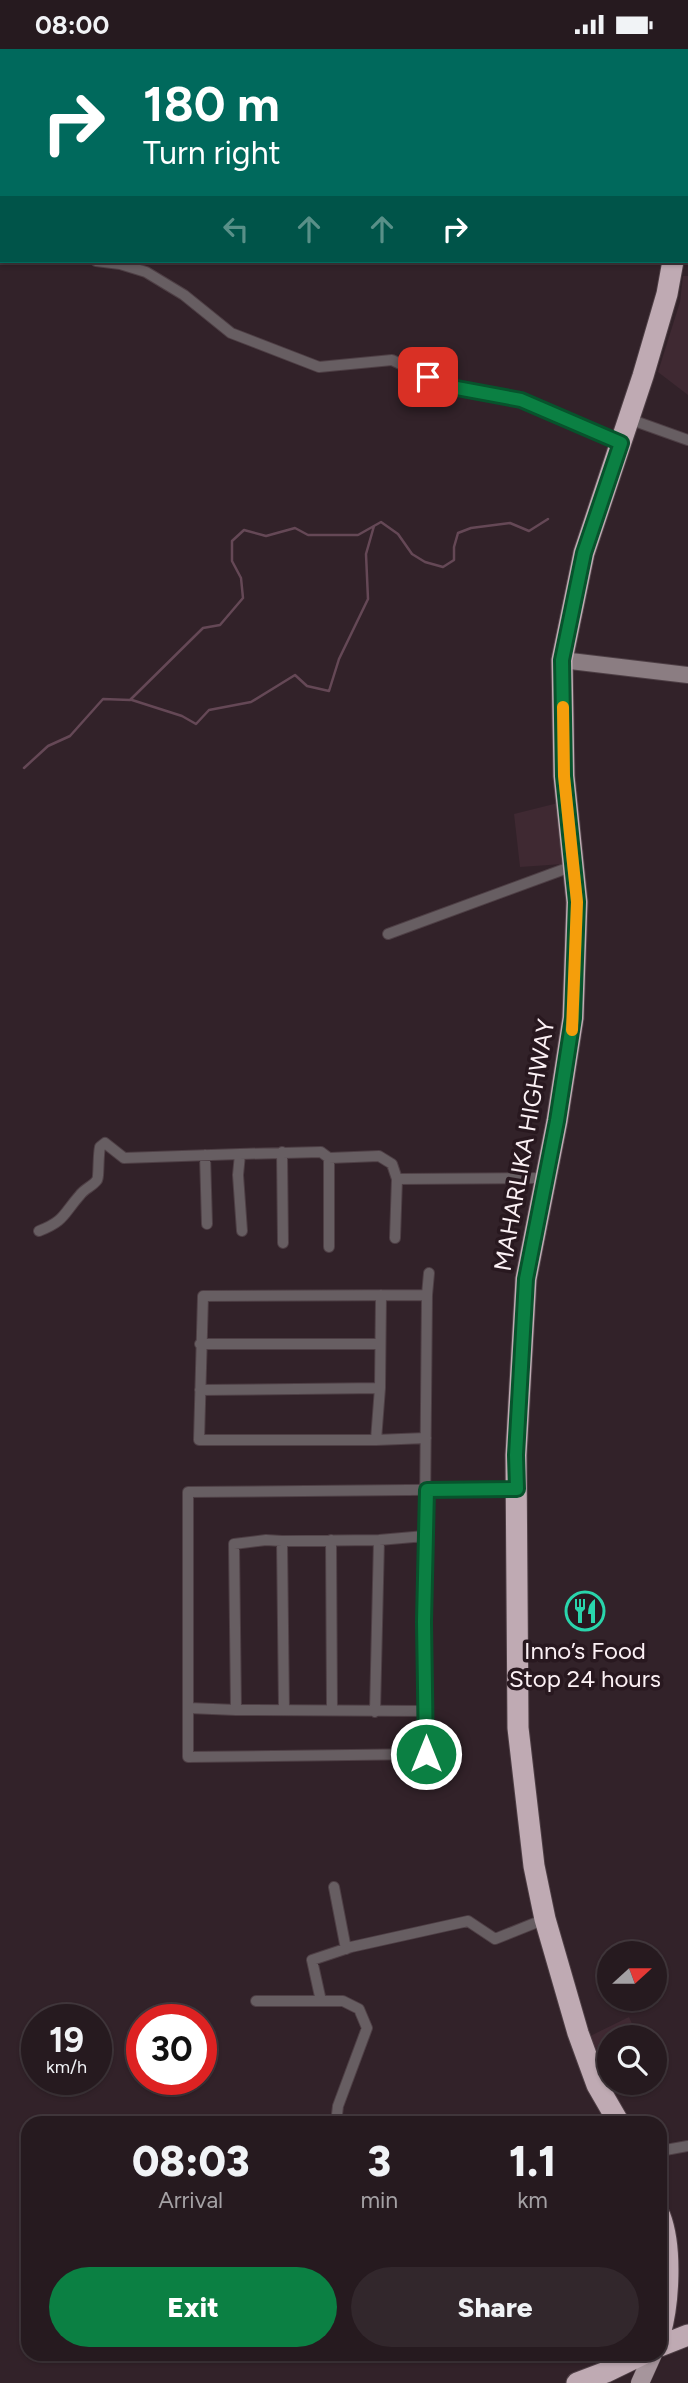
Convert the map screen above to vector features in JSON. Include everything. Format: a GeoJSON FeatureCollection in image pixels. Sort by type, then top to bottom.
{"type":"FeatureCollection","features":[{"type":"Feature","properties":{"kind":"highway","name":"MAHARLIKA HIGHWAY"},"geometry":{"type":"LineString","coordinates":[[615,2116],[597,2085],[578,2033],[545,1919],[534,1866],[518,1728],[516,1455],[526,1279],[573,1018],[577,902],[564,776],[562,660],[584,553],[678,263]]}},
{"type":"Feature","properties":{"kind":"highway"},"geometry":{"type":"LineString","coordinates":[[667,2259],[667,2307],[688,2322]]}},
{"type":"Feature","properties":{"kind":"highway"},"geometry":{"type":"LineString","coordinates":[[667,2343],[688,2335]]}},
{"type":"Feature","properties":{"kind":"highway"},"geometry":{"type":"LineString","coordinates":[[577,2383],[629,2361]]}},
{"type":"Feature","properties":{"kind":"highway"},"geometry":{"type":"LineString","coordinates":[[614,2383],[642,2361]]}},
{"type":"Feature","properties":{"kind":"main road"},"geometry":{"type":"LineString","coordinates":[[640,2383],[648,2361]]}},
{"type":"Feature","properties":{"kind":"street"},"geometry":{"type":"LineString","coordinates":[[112,263],[146,272],[184,295],[231,333],[318,367],[392,360],[446,386],[521,400],[621,443]]}},
{"type":"Feature","properties":{"kind":"street"},"geometry":{"type":"LineString","coordinates":[[629,419],[688,440]]}},
{"type":"Feature","properties":{"kind":"street"},"geometry":{"type":"LineString","coordinates":[[562,660],[688,675]]}},
{"type":"Feature","properties":{"kind":"street"},"geometry":{"type":"LineString","coordinates":[[388,934],[573,866]]}},
{"type":"Feature","properties":{"kind":"street"},"geometry":{"type":"LineString","coordinates":[[39,1231],[57,1224],[81,1193],[97,1180],[100,1147],[105,1143],[124,1158],[282,1152],[321,1152],[329,1158],[379,1156],[392,1164],[397,1179],[395,1238]]}},
{"type":"Feature","properties":{"kind":"street"},"geometry":{"type":"LineString","coordinates":[[282,1152],[283,1243]]}},
{"type":"Feature","properties":{"kind":"street"},"geometry":{"type":"LineString","coordinates":[[240,1154],[238,1175],[242,1231]]}},
{"type":"Feature","properties":{"kind":"street"},"geometry":{"type":"LineString","coordinates":[[205,1155],[207,1224]]}},
{"type":"Feature","properties":{"kind":"street"},"geometry":{"type":"LineString","coordinates":[[329,1158],[329,1247]]}},
{"type":"Feature","properties":{"kind":"street"},"geometry":{"type":"LineString","coordinates":[[397,1179],[546,1178]]}},
{"type":"Feature","properties":{"kind":"street"},"geometry":{"type":"LineString","coordinates":[[429,1273],[427,1295],[427,1490],[425,1536],[426,1754],[188,1758],[188,1492],[427,1490],[517,1489]]}},
{"type":"Feature","properties":{"kind":"street"},"geometry":{"type":"LineString","coordinates":[[376,1440],[380,1388],[381,1295]]}},
{"type":"Feature","properties":{"kind":"street"},"geometry":{"type":"LineString","coordinates":[[426,1438],[199,1440],[203,1296],[427,1295]]}},
{"type":"Feature","properties":{"kind":"street"},"geometry":{"type":"LineString","coordinates":[[200,1345],[380,1344]]}},
{"type":"Feature","properties":{"kind":"street"},"geometry":{"type":"LineString","coordinates":[[200,1390],[380,1388]]}},
{"type":"Feature","properties":{"kind":"street"},"geometry":{"type":"LineString","coordinates":[[236,1710],[234,1544],[266,1540],[379,1540],[425,1536]]}},
{"type":"Feature","properties":{"kind":"street"},"geometry":{"type":"LineString","coordinates":[[331,1540],[332,1710]]}},
{"type":"Feature","properties":{"kind":"street"},"geometry":{"type":"LineString","coordinates":[[375,1711],[379,1540]]}},
{"type":"Feature","properties":{"kind":"street"},"geometry":{"type":"LineString","coordinates":[[282,1541],[284,1710]]}},
{"type":"Feature","properties":{"kind":"street"},"geometry":{"type":"LineString","coordinates":[[189,1707],[236,1710],[427,1711]]}},
{"type":"Feature","properties":{"kind":"street"},"geometry":{"type":"LineString","coordinates":[[334,1887],[346,1949]]}},
{"type":"Feature","properties":{"kind":"street"},"geometry":{"type":"LineString","coordinates":[[321,2001],[312,1961],[346,1949],[468,1921],[495,1939],[545,1919]]}},
{"type":"Feature","properties":{"kind":"street"},"geometry":{"type":"LineString","coordinates":[[256,2001],[343,2001],[359,2009],[367,2028],[338,2106],[337,2116]]}},
{"type":"Feature","properties":{"kind":"street"},"geometry":{"type":"LineString","coordinates":[[667,2150],[688,2146]]}},
{"type":"Feature","properties":{"kind":"shaded area"},"geometry":{"type":"Polygon","coordinates":[[[683,276],[688,276],[688,395],[658,372],[680,302],[683,276]]]}},
{"type":"Feature","properties":{"kind":"shaded area"},"geometry":{"type":"Polygon","coordinates":[[[558,803],[563,864],[520,867],[514,814],[558,803]]]}},
{"type":"Feature","properties":{"kind":"shaded area"},"geometry":{"type":"Polygon","coordinates":[[[629,2017],[633,2025],[613,2025],[629,2017]]]}},
{"type":"Feature","properties":{"kind":"shaded area"},"geometry":{"type":"Polygon","coordinates":[[[597,2033],[597,2066],[584,2039],[597,2033]]]}},
{"type":"Feature","properties":{"kind":"waterway"},"geometry":{"type":"LineString","coordinates":[[24,768],[48,746],[70,736],[103,699],[130,700],[203,628],[220,625],[243,598],[241,578],[232,561],[232,541],[244,530],[266,536],[295,528],[308,535],[358,535],[381,522],[398,534],[412,554],[425,562],[443,567],[454,560],[458,533],[471,528],[510,523],[529,531],[548,519]]}},
{"type":"Feature","properties":{"kind":"waterway"},"geometry":{"type":"LineString","coordinates":[[132,700],[182,716],[196,724],[209,710],[251,702],[295,675],[307,686],[329,691],[339,659],[368,599],[366,554],[374,526]]}},
{"type":"Feature","properties":{"kind":"slow traffic"},"geometry":{"type":"LineString","coordinates":[[563,707],[564,776],[577,902],[572,1030]]}},
{"type":"Feature","properties":{"kind":"place","name":"Inno’s Food Stop 24 hours"},"geometry":{"type":"Point","coordinates":[585,1611]}},
{"type":"Feature","properties":{"kind":"route"},"geometry":{"type":"LineString","coordinates":[[426,1754],[424,1622],[427,1490],[517,1489],[516,1455],[526,1279],[557,1121],[573,1018],[577,902],[564,776],[562,660],[584,553],[621,443],[521,400],[446,386],[428,377]]}}]}
